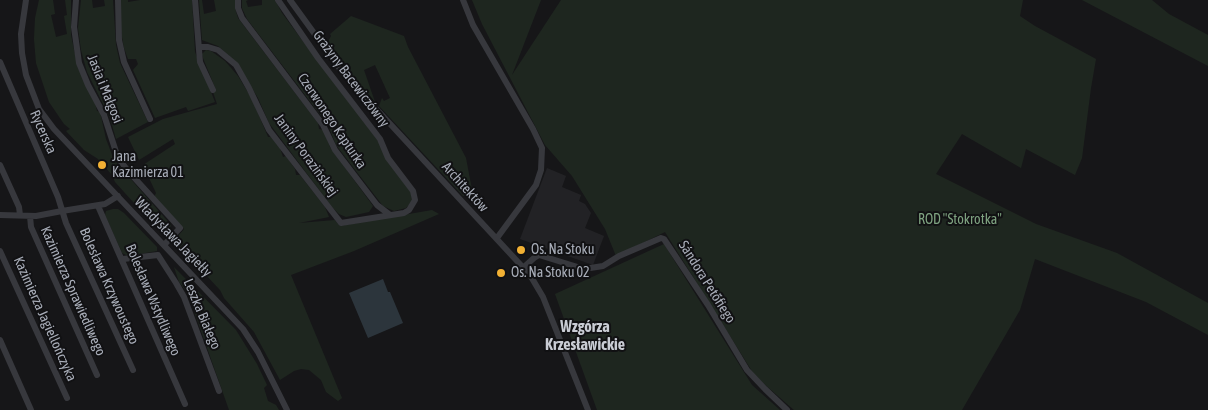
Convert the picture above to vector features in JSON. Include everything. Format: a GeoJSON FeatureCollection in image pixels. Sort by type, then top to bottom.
{"type":"FeatureCollection","features":[{"type":"Feature","properties":{"kind":"street","name":"Władysława Jagiełły"},"geometry":{"type":"LineString","coordinates":[[26,0],[21,34],[22,53],[26,75],[34,98],[46,119],[243,329],[258,352],[287,410]]}},
{"type":"Feature","properties":{"kind":"street","name":"Jasia i Małgosi"},"geometry":{"type":"LineString","coordinates":[[76,0],[74,26],[79,63],[104,115],[118,158],[180,228],[164,245]]}},
{"type":"Feature","properties":{"kind":"street"},"geometry":{"type":"LineString","coordinates":[[118,0],[119,40],[124,62],[150,119]]}},
{"type":"Feature","properties":{"kind":"street"},"geometry":{"type":"LineString","coordinates":[[195,0],[200,62],[212,90]]}},
{"type":"Feature","properties":{"kind":"street","name":"Czerwonego Kapturka"},"geometry":{"type":"LineString","coordinates":[[238,0],[238,8],[242,18],[323,124],[332,146],[377,205],[390,215]]}},
{"type":"Feature","properties":{"kind":"street","name":"Grażyny Bacewiczówny"},"geometry":{"type":"LineString","coordinates":[[278,0],[318,58],[380,139],[388,158],[413,191],[416,200]]}},
{"type":"Feature","properties":{"kind":"street","name":"Architektów"},"geometry":{"type":"LineString","coordinates":[[290,0],[343,73],[524,267],[540,291],[588,410]]}},
{"type":"Feature","properties":{"kind":"street"},"geometry":{"type":"LineString","coordinates":[[463,0],[473,25],[533,128],[542,148],[539,178],[497,238]]}},
{"type":"Feature","properties":{"kind":"street","name":"Janiny Porazińskiej"},"geometry":{"type":"LineString","coordinates":[[200,47],[218,50],[236,66],[269,130],[341,223],[404,213],[409,210],[416,200]]}},
{"type":"Feature","properties":{"kind":"street","name":"Rycerska"},"geometry":{"type":"LineString","coordinates":[[0,62],[58,197],[62,211]]}},
{"type":"Feature","properties":{"kind":"street"},"geometry":{"type":"LineString","coordinates":[[0,164],[19,207],[20,215]]}},
{"type":"Feature","properties":{"kind":"street"},"geometry":{"type":"LineString","coordinates":[[0,215],[30,216],[98,206],[118,196]]}},
{"type":"Feature","properties":{"kind":"street"},"geometry":{"type":"LineString","coordinates":[[371,218],[377,205]]}},
{"type":"Feature","properties":{"kind":"street","name":"Bolesława Wstydliwego"},"geometry":{"type":"LineString","coordinates":[[98,206],[123,259],[185,404]]}},
{"type":"Feature","properties":{"kind":"street","name":"Bolesława Krzywoustego"},"geometry":{"type":"LineString","coordinates":[[62,211],[133,370]]}},
{"type":"Feature","properties":{"kind":"street","name":"Kazimierza Sprawiedliwego"},"geometry":{"type":"LineString","coordinates":[[30,216],[31,227],[97,375]]}},
{"type":"Feature","properties":{"kind":"street","name":"Sándora Petőfiego"},"geometry":{"type":"LineString","coordinates":[[524,267],[539,255],[584,269],[603,266],[627,253],[661,238],[664,239],[708,305],[747,370],[788,410]]}},
{"type":"Feature","properties":{"kind":"street","name":"Kazimierza Jagiellończyka"},"geometry":{"type":"LineString","coordinates":[[0,251],[66,398]]}},
{"type":"Feature","properties":{"kind":"street","name":"Leszka Białego"},"geometry":{"type":"LineString","coordinates":[[123,259],[158,255],[184,297],[220,391]]}},
{"type":"Feature","properties":{"kind":"street"},"geometry":{"type":"LineString","coordinates":[[0,340],[30,409]]}},
{"type":"Feature","properties":{"kind":"shaded area"},"geometry":{"type":"Polygon","coordinates":[[[547,168],[566,176],[562,187],[581,195],[579,201],[585,204],[591,213],[585,228],[604,236],[593,265],[520,239],[547,168]]]}},
{"type":"Feature","properties":{"kind":"shaded area"},"geometry":{"type":"Polygon","coordinates":[[[383,279],[403,323],[368,338],[349,293],[383,279]]]}},
{"type":"Feature","properties":{"kind":"green space"},"geometry":{"type":"Polygon","coordinates":[[[39,0],[53,0],[55,14],[51,15],[56,37],[67,34],[64,16],[67,15],[65,0],[71,0],[71,35],[78,68],[95,102],[97,111],[100,112],[106,139],[114,160],[171,225],[168,233],[162,234],[115,182],[112,175],[98,159],[84,150],[66,131],[70,129],[64,124],[49,102],[36,63],[35,18],[39,0]]]}},
{"type":"Feature","properties":{"kind":"green space"},"geometry":{"type":"Polygon","coordinates":[[[81,0],[92,0],[93,8],[105,6],[104,0],[113,0],[116,45],[120,63],[148,122],[116,139],[110,118],[87,72],[81,50],[78,28],[81,0]]]}},
{"type":"Feature","properties":{"kind":"green space"},"geometry":{"type":"Polygon","coordinates":[[[121,0],[128,0],[128,2],[140,0],[192,0],[195,52],[215,102],[188,111],[186,107],[155,118],[133,70],[138,64],[136,59],[128,59],[124,48],[121,32],[121,0]]]}},
{"type":"Feature","properties":{"kind":"green space"},"geometry":{"type":"Polygon","coordinates":[[[199,0],[202,0],[204,14],[216,11],[214,0],[235,0],[238,18],[318,123],[319,129],[324,130],[330,147],[373,206],[369,212],[346,217],[339,214],[332,207],[269,123],[258,98],[236,62],[218,46],[202,40],[199,0]]]}},
{"type":"Feature","properties":{"kind":"green space"},"geometry":{"type":"Polygon","coordinates":[[[242,0],[248,0],[246,1],[248,7],[262,5],[262,0],[275,0],[282,13],[379,142],[387,161],[411,192],[412,201],[406,208],[394,211],[383,206],[336,145],[328,125],[247,19],[242,8],[242,0]]]}},
{"type":"Feature","properties":{"kind":"green space","name":"ROD \"Stokrotka\""},"geometry":{"type":"Polygon","coordinates":[[[472,0],[541,0],[512,75],[561,0],[1023,0],[1020,16],[1096,59],[1082,158],[1075,175],[1026,149],[1021,168],[962,134],[936,174],[1036,224],[1117,253],[1208,303],[1208,335],[1146,302],[1035,259],[1020,310],[962,410],[794,410],[755,376],[665,232],[616,256],[605,229],[572,176],[545,145],[482,24],[472,0]]]}},
{"type":"Feature","properties":{"kind":"green space"},"geometry":{"type":"Polygon","coordinates":[[[1082,0],[1152,0],[1169,14],[1208,35],[1208,66],[1082,0]]]}},
{"type":"Feature","properties":{"kind":"green space"},"geometry":{"type":"Polygon","coordinates":[[[351,16],[404,36],[466,158],[473,195],[463,196],[379,106],[382,98],[384,101],[390,98],[375,65],[364,70],[375,102],[335,56],[328,42],[330,34],[351,16]]]}},
{"type":"Feature","properties":{"kind":"green space"},"geometry":{"type":"Polygon","coordinates":[[[206,50],[211,51],[225,61],[238,76],[252,99],[268,137],[271,137],[280,148],[283,157],[286,156],[295,169],[296,175],[300,175],[325,207],[329,217],[299,223],[335,220],[340,226],[432,210],[439,214],[354,251],[291,275],[342,398],[338,401],[326,392],[321,380],[309,370],[301,369],[294,371],[280,380],[254,332],[224,298],[220,290],[174,241],[184,229],[154,197],[156,193],[143,165],[175,144],[173,139],[139,160],[128,137],[163,119],[217,104],[213,92],[216,90],[202,54],[206,50]]]}},
{"type":"Feature","properties":{"kind":"green space"},"geometry":{"type":"Polygon","coordinates":[[[118,209],[124,213],[157,247],[157,251],[128,256],[122,253],[105,215],[106,211],[118,209]]]}},
{"type":"Feature","properties":{"kind":"green space"},"geometry":{"type":"Polygon","coordinates":[[[664,244],[752,385],[780,410],[597,410],[555,294],[664,244]]]}},
{"type":"Feature","properties":{"kind":"green space"},"geometry":{"type":"Polygon","coordinates":[[[174,267],[236,330],[257,364],[267,385],[264,388],[268,401],[276,405],[279,410],[229,410],[188,294],[179,282],[174,267]]]}},
{"type":"Feature","properties":{"kind":"place","name":"Jana Kazimierza 01"},"geometry":{"type":"Point","coordinates":[102,165]}},
{"type":"Feature","properties":{"kind":"place","name":"Os. Na Stoku"},"geometry":{"type":"Point","coordinates":[521,250]}},
{"type":"Feature","properties":{"kind":"place","name":"Os. Na Stoku 02"},"geometry":{"type":"Point","coordinates":[501,273]}},
{"type":"Feature","properties":{"kind":"district","name":"Wzgórza Krzesławickie"},"geometry":{"type":"Point","coordinates":[585,336]}}]}
